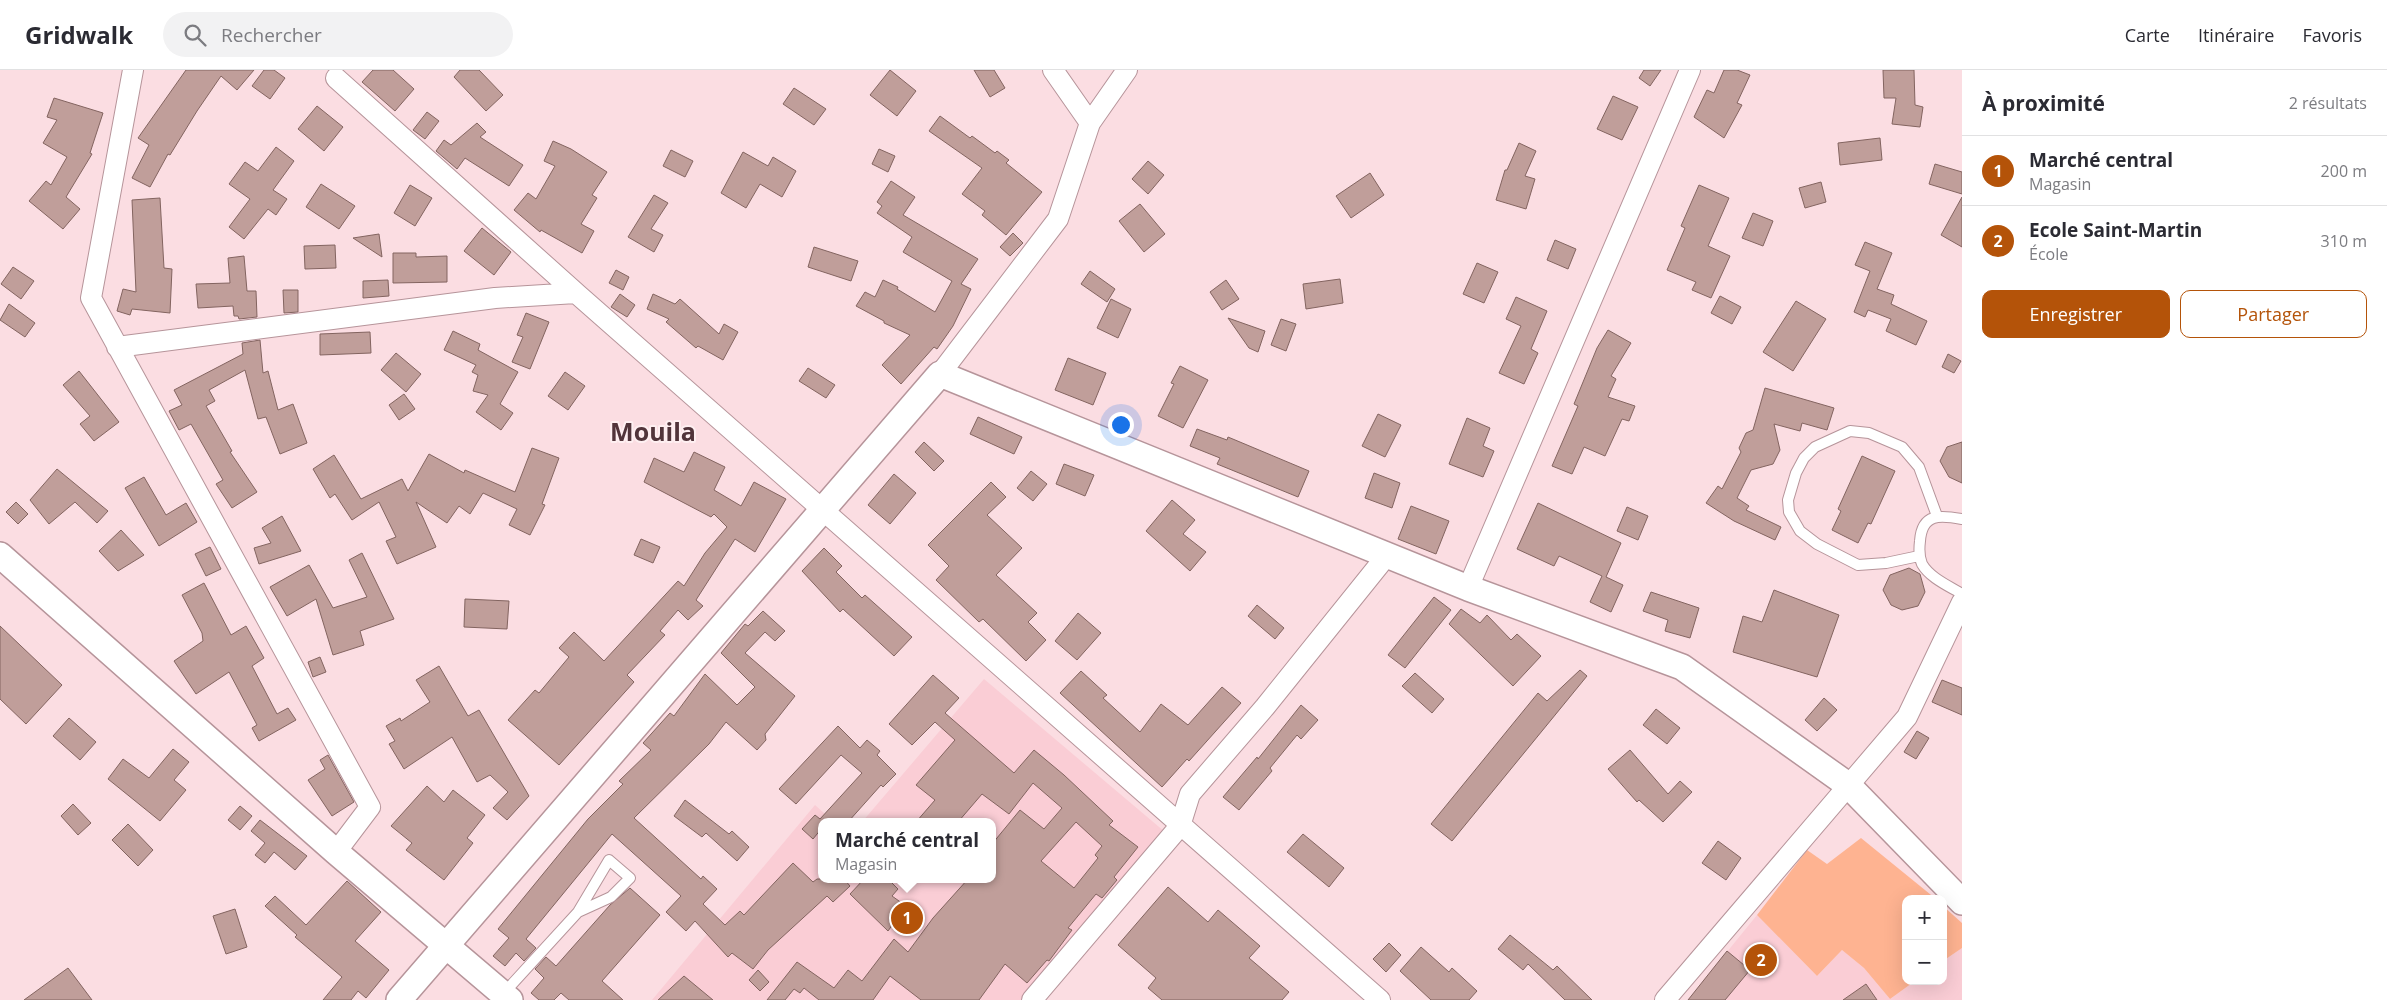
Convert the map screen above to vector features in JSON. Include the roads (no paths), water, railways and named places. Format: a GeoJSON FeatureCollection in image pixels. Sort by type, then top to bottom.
{"type":"FeatureCollection","features":[{"type":"Feature","properties":{"kind":"street"},"geometry":{"type":"LineString","coordinates":[[133,70],[91,298],[370,807],[336,852]]}},
{"type":"Feature","properties":{"kind":"street"},"geometry":{"type":"LineString","coordinates":[[1053,70],[1090,123]]}},
{"type":"Feature","properties":{"kind":"street"},"geometry":{"type":"LineString","coordinates":[[399,1000],[940,374],[1058,219],[1090,123],[1127,70]]}},
{"type":"Feature","properties":{"kind":"street"},"geometry":{"type":"LineString","coordinates":[[1468,588],[1690,70]]}},
{"type":"Feature","properties":{"kind":"street"},"geometry":{"type":"LineString","coordinates":[[336,78],[576,294],[1380,1000]]}},
{"type":"Feature","properties":{"kind":"street"},"geometry":{"type":"LineString","coordinates":[[117,347],[495,298],[576,294]]}},
{"type":"Feature","properties":{"kind":"street"},"geometry":{"type":"LineString","coordinates":[[940,374],[1468,588],[1682,667],[1848,785],[1962,902]]}},
{"type":"Feature","properties":{"kind":"street"},"geometry":{"type":"LineString","coordinates":[[1032,1000],[1180,826],[1190,794],[1265,707],[1388,554]]}},
{"type":"Feature","properties":{"kind":"street"},"geometry":{"type":"LineString","coordinates":[[0,555],[336,852],[507,997]]}},
{"type":"Feature","properties":{"kind":"street"},"geometry":{"type":"LineString","coordinates":[[1665,1000],[1907,717],[1962,602]]}},
{"type":"Feature","properties":{"kind":"lane"},"geometry":{"type":"LineString","coordinates":[[1919,556],[1886,563],[1858,565],[1817,544],[1800,531],[1789,512],[1788,500],[1796,473],[1804,458],[1814,447],[1850,431],[1869,434],[1902,447],[1920,467],[1937,516]]}},
{"type":"Feature","properties":{"kind":"lane"},"geometry":{"type":"LineString","coordinates":[[1962,519],[1937,516],[1927,522],[1921,529],[1919,556],[1923,565],[1932,576],[1962,594]]}},
{"type":"Feature","properties":{"kind":"lane"},"geometry":{"type":"LineString","coordinates":[[507,997],[578,912],[609,860],[630,878],[612,897],[578,912]]}},
{"type":"Feature","properties":{"kind":"place","name":"Marché central"},"geometry":{"type":"Point","coordinates":[907,918]}},
{"type":"Feature","properties":{"kind":"place","name":"Ecole Saint-Martin"},"geometry":{"type":"Point","coordinates":[1761,960]}},
{"type":"Feature","properties":{"kind":"district","name":"Mouila"},"geometry":{"type":"Point","coordinates":[653,431]}}]}
